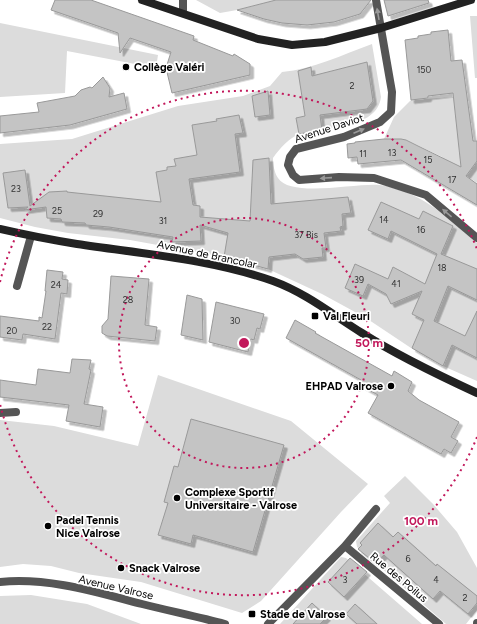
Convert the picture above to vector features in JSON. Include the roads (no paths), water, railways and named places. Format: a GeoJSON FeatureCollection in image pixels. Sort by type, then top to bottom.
{"type":"FeatureCollection","features":[{"type":"Feature","properties":{"kind":"street"},"geometry":{"type":"LineString","coordinates":[[142,0],[258,39],[292,45],[325,42],[381,28],[471,0]]}},
{"type":"Feature","properties":{"kind":"street"},"geometry":{"type":"LineString","coordinates":[[183,13],[184,0]]}},
{"type":"Feature","properties":{"kind":"street"},"geometry":{"type":"LineString","coordinates":[[376,0],[381,28]]}},
{"type":"Feature","properties":{"kind":"street","name":"Avenue Daviot"},"geometry":{"type":"LineString","coordinates":[[381,28],[392,92],[391,112],[380,122],[344,137],[296,149],[290,157],[288,166],[293,175],[299,180],[340,177],[374,178],[426,195],[477,238]]}},
{"type":"Feature","properties":{"kind":"street","name":"Avenue de Brancolar"},"geometry":{"type":"LineString","coordinates":[[0,229],[76,244],[143,253],[246,272],[275,282],[307,297],[363,334],[430,371],[477,393]]}},
{"type":"Feature","properties":{"kind":"street"},"geometry":{"type":"LineString","coordinates":[[17,286],[32,236]]}},
{"type":"Feature","properties":{"kind":"street"},"geometry":{"type":"LineString","coordinates":[[0,413],[16,412]]}},
{"type":"Feature","properties":{"kind":"street"},"geometry":{"type":"LineString","coordinates":[[268,624],[345,546],[376,508]]}},
{"type":"Feature","properties":{"kind":"street","name":"Rue des Poilus"},"geometry":{"type":"LineString","coordinates":[[345,546],[439,624]]}},
{"type":"Feature","properties":{"kind":"street","name":"Avenue Valrose"},"geometry":{"type":"LineString","coordinates":[[0,582],[30,582],[95,592],[226,624]]}},
{"type":"Feature","properties":{"kind":"place","name":"Collège Valéri"},"geometry":{"type":"Point","coordinates":[126,67]}},
{"type":"Feature","properties":{"kind":"place","name":"Val Fleuri"},"geometry":{"type":"Point","coordinates":[315,316]}},
{"type":"Feature","properties":{"kind":"place","name":"EHPAD Valrose"},"geometry":{"type":"Point","coordinates":[391,386]}},
{"type":"Feature","properties":{"kind":"place","name":"Complexe Sportif Universitaire - Valrose"},"geometry":{"type":"Point","coordinates":[177,498]}},
{"type":"Feature","properties":{"kind":"place","name":"Padel Tennis Nice Valrose"},"geometry":{"type":"Point","coordinates":[48,526]}},
{"type":"Feature","properties":{"kind":"place","name":"Snack Valrose"},"geometry":{"type":"Point","coordinates":[121,568]}},
{"type":"Feature","properties":{"kind":"place","name":"Stade de Valrose"},"geometry":{"type":"Point","coordinates":[252,614]}}]}
